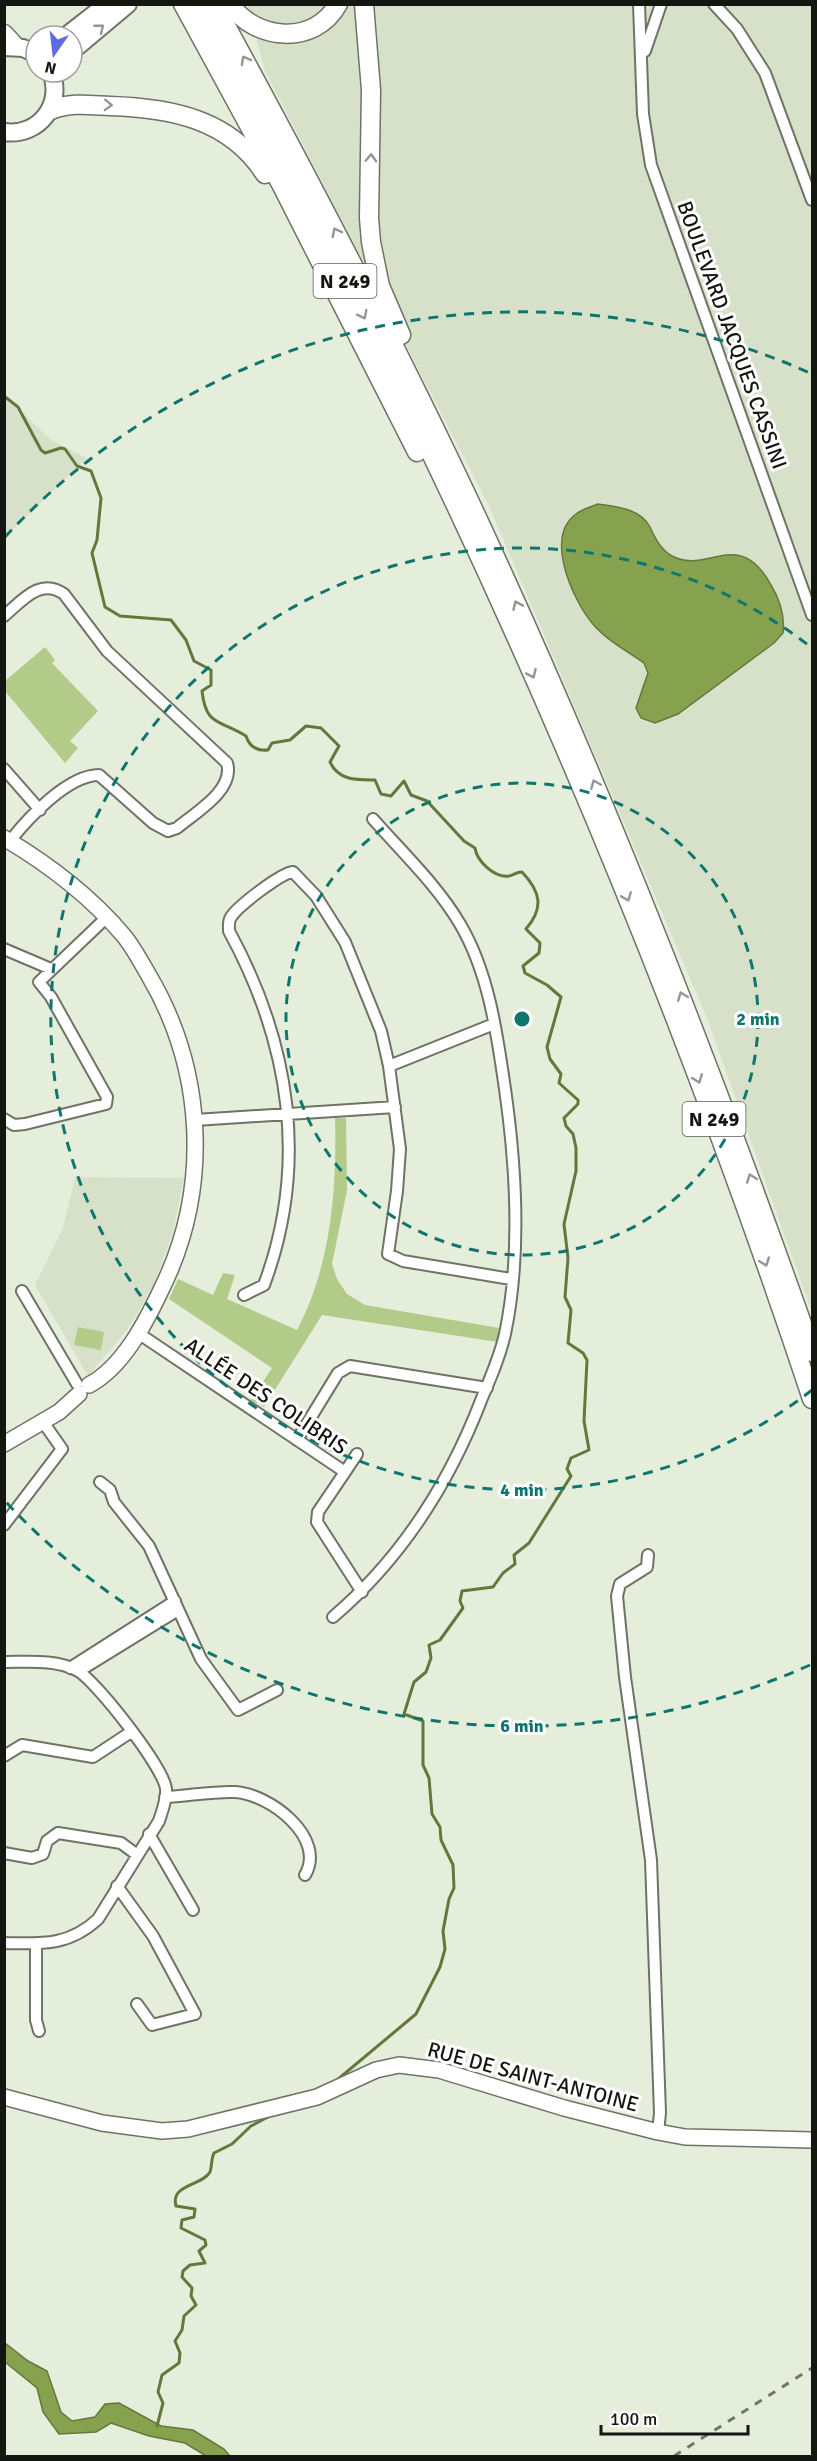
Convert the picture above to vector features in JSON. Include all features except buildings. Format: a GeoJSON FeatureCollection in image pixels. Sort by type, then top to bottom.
{"type":"FeatureCollection","features":[{"type":"Feature","properties":{"kind":"highway","name":"N 249"},"geometry":{"type":"LineString","coordinates":[[183,4],[309,238],[469,553],[483,563]]}},
{"type":"Feature","properties":{"kind":"highway","name":"N 249"},"geometry":{"type":"LineString","coordinates":[[197,4],[330,250],[483,563],[580,785],[657,973],[725,1150],[813,1399]]}},
{"type":"Feature","properties":{"kind":"highway","name":"N 249"},"geometry":{"type":"LineString","coordinates":[[214,4],[349,256],[438,434],[561,704],[669,961],[758,1196],[813,1352]]}},
{"type":"Feature","properties":{"kind":"highway"},"geometry":{"type":"LineString","coordinates":[[230,4],[245,21],[265,32],[284,35],[301,33],[321,24],[338,4]]}},
{"type":"Feature","properties":{"kind":"highway","name":"N 249"},"geometry":{"type":"LineString","coordinates":[[364,4],[371,90],[369,218],[371,242],[380,286],[438,418],[438,434]]}},
{"type":"Feature","properties":{"kind":"highway","name":"N 249"},"geometry":{"type":"LineString","coordinates":[[51,110],[73,104],[151,107],[191,116],[215,127],[236,141],[258,163],[298,229],[309,238]]}},
{"type":"Feature","properties":{"kind":"main road"},"geometry":{"type":"LineString","coordinates":[[81,24],[107,4]]}},
{"type":"Feature","properties":{"kind":"main road"},"geometry":{"type":"LineString","coordinates":[[84,41],[128,4]]}},
{"type":"Feature","properties":{"kind":"main road"},"geometry":{"type":"LineString","coordinates":[[4,132],[20,132],[33,128],[51,110],[56,84]]}},
{"type":"Feature","properties":{"kind":"street","name":"BOULEVARD JACQUES CASSINI"},"geometry":{"type":"LineString","coordinates":[[639,4],[643,114],[656,182],[813,615]]}},
{"type":"Feature","properties":{"kind":"street"},"geometry":{"type":"LineString","coordinates":[[642,63],[661,4]]}},
{"type":"Feature","properties":{"kind":"street"},"geometry":{"type":"LineString","coordinates":[[704,4],[722,14]]}},
{"type":"Feature","properties":{"kind":"street"},"geometry":{"type":"LineString","coordinates":[[714,4],[738,29],[765,73],[813,200]]}},
{"type":"Feature","properties":{"kind":"street"},"geometry":{"type":"LineString","coordinates":[[4,615],[34,590],[44,587],[56,589],[64,594],[107,651],[227,763],[230,772],[223,788],[177,828],[168,831],[153,823],[99,775],[78,778],[7,840],[65,881],[107,917],[125,938],[141,962],[171,1019],[182,1047],[195,1120],[193,1186],[184,1232],[171,1271],[138,1333],[116,1361],[44,1422],[4,1444]]}},
{"type":"Feature","properties":{"kind":"street"},"geometry":{"type":"LineString","coordinates":[[4,769],[39,810]]}},
{"type":"Feature","properties":{"kind":"street"},"geometry":{"type":"LineString","coordinates":[[333,1617],[362,1592],[409,1535],[458,1458],[487,1388],[505,1336],[511,1279],[513,1158],[489,998],[460,925],[445,901],[373,819]]}},
{"type":"Feature","properties":{"kind":"street"},"geometry":{"type":"LineString","coordinates":[[244,1295],[264,1285],[273,1260],[288,1179],[287,1113],[281,1062],[270,1023],[229,931],[228,923],[231,916],[285,872],[293,872],[301,877],[345,942],[370,1000],[389,1066],[400,1149],[388,1254],[403,1261],[511,1279]]}},
{"type":"Feature","properties":{"kind":"street"},"geometry":{"type":"LineString","coordinates":[[4,1119],[14,1125],[106,1104],[107,1097],[51,997],[39,982],[107,917]]}},
{"type":"Feature","properties":{"kind":"street"},"geometry":{"type":"LineString","coordinates":[[4,949],[51,969]]}},
{"type":"Feature","properties":{"kind":"street"},"geometry":{"type":"LineString","coordinates":[[389,1066],[494,1024]]}},
{"type":"Feature","properties":{"kind":"street"},"geometry":{"type":"LineString","coordinates":[[195,1120],[395,1107]]}},
{"type":"Feature","properties":{"kind":"street"},"geometry":{"type":"LineString","coordinates":[[22,1291],[82,1388]]}},
{"type":"Feature","properties":{"kind":"street","name":"ALLÉE DES COLIBRIS"},"geometry":{"type":"LineString","coordinates":[[138,1333],[345,1472],[318,1512],[317,1522],[362,1592]]}},
{"type":"Feature","properties":{"kind":"street"},"geometry":{"type":"LineString","coordinates":[[297,1440],[338,1373],[350,1366],[487,1388]]}},
{"type":"Feature","properties":{"kind":"street"},"geometry":{"type":"LineString","coordinates":[[4,1524],[62,1449],[44,1422]]}},
{"type":"Feature","properties":{"kind":"street"},"geometry":{"type":"LineString","coordinates":[[345,1472],[357,1454]]}},
{"type":"Feature","properties":{"kind":"street"},"geometry":{"type":"LineString","coordinates":[[100,1482],[110,1490],[114,1502],[149,1546],[201,1659],[238,1710],[278,1690]]}},
{"type":"Feature","properties":{"kind":"street"},"geometry":{"type":"LineString","coordinates":[[648,1555],[647,1567],[620,1584],[617,1596],[625,1677],[651,1860],[660,2113],[658,2132]]}},
{"type":"Feature","properties":{"kind":"street"},"geometry":{"type":"LineString","coordinates":[[75,1670],[176,1606]]}},
{"type":"Feature","properties":{"kind":"street"},"geometry":{"type":"LineString","coordinates":[[4,1662],[32,1662],[75,1670],[98,1688],[160,1773],[166,1788],[159,1821],[136,1854],[98,1919],[84,1932],[70,1940],[36,1944],[4,1942]]}},
{"type":"Feature","properties":{"kind":"street"},"geometry":{"type":"LineString","coordinates":[[4,1756],[22,1745],[93,1756],[131,1732]]}},
{"type":"Feature","properties":{"kind":"street"},"geometry":{"type":"LineString","coordinates":[[165,1797],[237,1792],[266,1803],[294,1821],[303,1833],[311,1865],[305,1875]]}},
{"type":"Feature","properties":{"kind":"street"},"geometry":{"type":"LineString","coordinates":[[4,1853],[32,1858],[43,1854],[47,1841],[58,1833],[121,1843],[136,1854]]}},
{"type":"Feature","properties":{"kind":"street"},"geometry":{"type":"LineString","coordinates":[[149,1834],[193,1910]]}},
{"type":"Feature","properties":{"kind":"street"},"geometry":{"type":"LineString","coordinates":[[117,1886],[153,1936],[195,2014],[152,2025],[137,2004]]}},
{"type":"Feature","properties":{"kind":"street"},"geometry":{"type":"LineString","coordinates":[[36,1944],[36,2020],[39,2031]]}},
{"type":"Feature","properties":{"kind":"street","name":"RUE DE SAINT-ANTOINE"},"geometry":{"type":"LineString","coordinates":[[4,2097],[111,2125],[162,2131],[188,2129],[317,2097],[376,2070],[399,2065],[439,2070],[564,2108],[685,2137],[813,2140]]}},
{"type":"Feature","properties":{"kind":"shaded area"},"geometry":{"type":"Polygon","coordinates":[[[247,5],[812,5],[812,1312],[707,1018],[490,508],[265,71],[247,5]]]}},
{"type":"Feature","properties":{"kind":"shaded area"},"geometry":{"type":"Polygon","coordinates":[[[5,396],[51,440],[87,458],[5,537],[5,396]]]}},
{"type":"Feature","properties":{"kind":"shaded area"},"geometry":{"type":"Polygon","coordinates":[[[598,504],[634,512],[640,516],[646,521],[662,547],[672,556],[685,560],[735,555],[747,558],[759,568],[771,585],[781,608],[783,633],[774,643],[678,714],[655,723],[641,718],[636,708],[648,673],[644,663],[610,640],[592,623],[577,600],[565,568],[562,538],[567,524],[578,512],[598,504]]]}},
{"type":"Feature","properties":{"kind":"shaded area"},"geometry":{"type":"Polygon","coordinates":[[[45,647],[55,660],[52,663],[98,711],[70,741],[78,748],[65,763],[5,691],[5,681],[45,647]]]}},
{"type":"Feature","properties":{"kind":"shaded area"},"geometry":{"type":"Polygon","coordinates":[[[335,1118],[346,1118],[347,1190],[332,1264],[337,1279],[347,1294],[365,1305],[499,1328],[498,1342],[322,1315],[264,1407],[251,1400],[272,1368],[169,1299],[178,1279],[213,1295],[223,1273],[235,1275],[227,1299],[297,1330],[318,1280],[330,1227],[335,1172],[335,1118]]]}},
{"type":"Feature","properties":{"kind":"shaded area"},"geometry":{"type":"Polygon","coordinates":[[[75,1177],[184,1178],[173,1232],[154,1285],[127,1330],[88,1376],[35,1285],[63,1228],[75,1177]]]}},
{"type":"Feature","properties":{"kind":"shaded area"},"geometry":{"type":"Polygon","coordinates":[[[78,1327],[104,1332],[101,1350],[74,1345],[78,1327]]]}},
{"type":"Feature","properties":{"kind":"shaded area"},"geometry":{"type":"Polygon","coordinates":[[[5,2343],[28,2361],[47,2371],[61,2412],[72,2421],[95,2417],[105,2404],[119,2403],[161,2426],[193,2430],[224,2449],[230,2456],[206,2456],[185,2443],[149,2436],[111,2423],[96,2432],[59,2434],[43,2412],[37,2388],[5,2362],[5,2343]]]}},
{"type":"Feature","properties":{"kind":"waterway"},"geometry":{"type":"LineString","coordinates":[[4,396],[18,407],[41,450],[45,453],[65,449],[77,466],[91,471],[101,498],[97,540],[92,553],[105,607],[120,616],[171,620],[186,640],[194,661],[211,670],[211,685],[202,691],[210,716],[246,736],[254,747],[268,750],[272,743],[290,740],[306,726],[321,728],[339,746],[330,762],[338,773],[349,778],[375,780],[381,794],[391,796],[404,781],[411,795],[427,801],[464,841],[475,848],[487,868],[503,876],[522,872],[533,886],[538,900],[536,914],[526,929],[540,943],[539,953],[523,966],[525,973],[547,985],[561,997],[547,1047],[550,1059],[561,1074],[559,1083],[578,1100],[578,1104],[564,1118],[566,1126],[573,1134],[576,1148],[576,1171],[564,1224],[568,1258],[565,1297],[571,1310],[568,1343],[583,1353],[587,1360],[584,1421],[589,1450],[571,1458],[567,1469],[571,1476],[529,1543],[514,1555],[515,1564],[503,1573],[493,1587],[462,1591],[460,1601],[463,1608],[440,1640],[429,1645],[431,1658],[426,1672],[414,1682],[404,1714],[423,1721],[423,1765],[429,1778],[432,1814],[440,1827],[441,1840],[453,1865],[454,1888],[449,1899],[443,1931],[445,1949],[440,1967],[416,2014],[337,2080]]}},
{"type":"Feature","properties":{"kind":"waterway"},"geometry":{"type":"LineString","coordinates":[[157,2426],[163,2403],[158,2392],[162,2375],[179,2363],[180,2353],[175,2341],[182,2330],[184,2316],[196,2305],[191,2296],[192,2288],[182,2277],[183,2271],[190,2265],[205,2263],[199,2251],[206,2245],[205,2240],[181,2228],[182,2220],[194,2217],[195,2209],[176,2206],[175,2199],[182,2189],[206,2177],[210,2172],[214,2153],[232,2144],[251,2126],[268,2117]]}},
{"type":"Feature","properties":{"kind":"railway"},"geometry":{"type":"LineString","coordinates":[[674,2456],[812,2368]]}}]}
